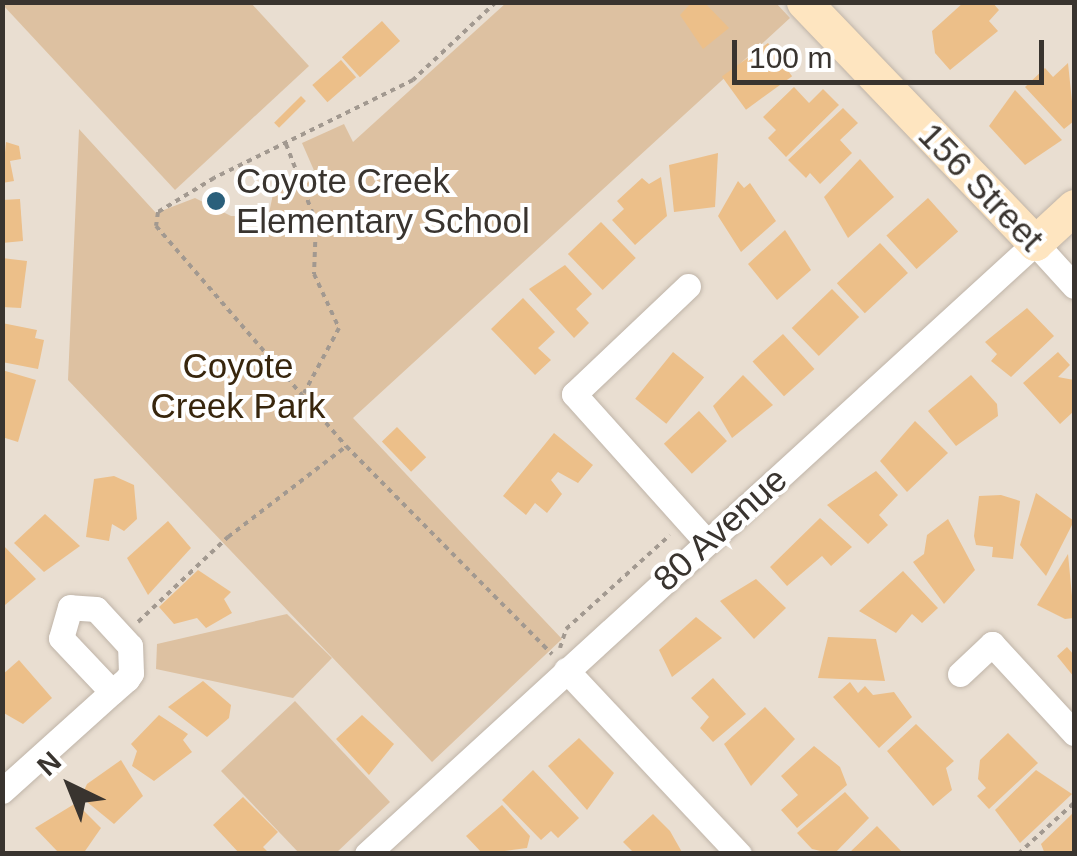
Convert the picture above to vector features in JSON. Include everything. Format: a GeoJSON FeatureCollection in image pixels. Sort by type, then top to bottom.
{"type":"FeatureCollection","features":[{"type":"Feature","properties":{"kind":"street","name":"156 Street"},"geometry":{"type":"LineString","coordinates":[[804,2],[1074,286]]}},
{"type":"Feature","properties":{"kind":"street","name":"80 Avenue"},"geometry":{"type":"LineString","coordinates":[[367,854],[563,660],[707,542],[1074,206]]}},
{"type":"Feature","properties":{"kind":"street"},"geometry":{"type":"LineString","coordinates":[[688,286],[574,394],[707,542]]}},
{"type":"Feature","properties":{"kind":"street"},"geometry":{"type":"LineString","coordinates":[[960,674],[992,644],[1074,733]]}},
{"type":"Feature","properties":{"kind":"street"},"geometry":{"type":"LineString","coordinates":[[563,660],[739,854]]}},
{"type":"Feature","properties":{"kind":"street"},"geometry":{"type":"LineString","coordinates":[[2,791],[112,692]]}},
{"type":"Feature","properties":{"kind":"path"},"geometry":{"type":"LineString","coordinates":[[496,2],[413,80],[168,205],[156,226],[346,446],[563,660]]}},
{"type":"Feature","properties":{"kind":"path"},"geometry":{"type":"LineString","coordinates":[[286,144],[316,222],[314,274],[339,328],[304,393]]}},
{"type":"Feature","properties":{"kind":"path"},"geometry":{"type":"LineString","coordinates":[[131,629],[228,537],[346,446]]}},
{"type":"Feature","properties":{"kind":"path"},"geometry":{"type":"LineString","coordinates":[[563,660],[566,630],[677,529]]}},
{"type":"Feature","properties":{"kind":"path"},"geometry":{"type":"LineString","coordinates":[[1018,854],[1074,803]]}},
{"type":"Feature","properties":{"kind":"green space"},"geometry":{"type":"Polygon","coordinates":[[[251,3],[309,66],[175,190],[2,4],[251,3]]]}},
{"type":"Feature","properties":{"kind":"green space","name":"Coyote Creek Park"},"geometry":{"type":"Polygon","coordinates":[[[506,3],[776,3],[790,18],[353,418],[562,639],[432,762],[68,380],[79,129],[156,213],[195,198],[231,216],[261,216],[269,213],[275,185],[306,184],[316,175],[302,143],[344,124],[353,142],[506,3]]]}},
{"type":"Feature","properties":{"kind":"green space"},"geometry":{"type":"Polygon","coordinates":[[[287,614],[332,658],[293,698],[156,669],[157,644],[287,614]]]}},
{"type":"Feature","properties":{"kind":"green space"},"geometry":{"type":"Polygon","coordinates":[[[295,701],[390,802],[336,853],[299,853],[221,771],[295,701]]]}},
{"type":"Feature","properties":{"kind":"building"},"geometry":{"type":"Polygon","coordinates":[[[692,2],[704,2],[729,28],[703,49],[680,15],[692,2]]]}},
{"type":"Feature","properties":{"kind":"building"},"geometry":{"type":"Polygon","coordinates":[[[964,2],[992,2],[999,10],[989,21],[998,31],[950,70],[935,53],[932,31],[964,2]]]}},
{"type":"Feature","properties":{"kind":"building"},"geometry":{"type":"Polygon","coordinates":[[[382,21],[400,41],[360,77],[342,57],[382,21]]]}},
{"type":"Feature","properties":{"kind":"building"},"geometry":{"type":"Polygon","coordinates":[[[768,43],[792,76],[746,110],[722,77],[768,43]]]}},
{"type":"Feature","properties":{"kind":"building"},"geometry":{"type":"Polygon","coordinates":[[[341,60],[356,77],[327,102],[312,85],[341,60]]]}},
{"type":"Feature","properties":{"kind":"building"},"geometry":{"type":"Polygon","coordinates":[[[1068,63],[1074,121],[1064,129],[1025,87],[1045,68],[1053,77],[1068,63]]]}},
{"type":"Feature","properties":{"kind":"building"},"geometry":{"type":"Polygon","coordinates":[[[794,87],[809,103],[823,89],[839,105],[786,157],[768,138],[776,130],[763,117],[794,87]]]}},
{"type":"Feature","properties":{"kind":"building"},"geometry":{"type":"Polygon","coordinates":[[[1015,90],[1062,140],[1025,165],[989,126],[1015,90]]]}},
{"type":"Feature","properties":{"kind":"building"},"geometry":{"type":"Polygon","coordinates":[[[301,96],[306,101],[279,128],[274,123],[301,96]]]}},
{"type":"Feature","properties":{"kind":"building"},"geometry":{"type":"Polygon","coordinates":[[[843,108],[858,123],[840,140],[852,153],[820,184],[810,173],[806,178],[788,160],[843,108]]]}},
{"type":"Feature","properties":{"kind":"building"},"geometry":{"type":"Polygon","coordinates":[[[6,142],[19,146],[21,159],[10,161],[14,181],[2,183],[6,142]]]}},
{"type":"Feature","properties":{"kind":"building"},"geometry":{"type":"Polygon","coordinates":[[[718,153],[715,207],[674,212],[669,165],[718,153]]]}},
{"type":"Feature","properties":{"kind":"building"},"geometry":{"type":"Polygon","coordinates":[[[860,159],[894,197],[848,238],[824,197],[860,159]]]}},
{"type":"Feature","properties":{"kind":"building"},"geometry":{"type":"Polygon","coordinates":[[[661,177],[667,216],[635,245],[612,220],[624,209],[617,201],[642,178],[649,184],[661,177]]]}},
{"type":"Feature","properties":{"kind":"building"},"geometry":{"type":"Polygon","coordinates":[[[738,181],[744,188],[750,183],[776,221],[741,252],[718,216],[738,181]]]}},
{"type":"Feature","properties":{"kind":"building"},"geometry":{"type":"Polygon","coordinates":[[[928,198],[958,231],[916,269],[886,235],[928,198]]]}},
{"type":"Feature","properties":{"kind":"building"},"geometry":{"type":"Polygon","coordinates":[[[20,199],[23,241],[2,243],[2,200],[20,199]]]}},
{"type":"Feature","properties":{"kind":"building"},"geometry":{"type":"Polygon","coordinates":[[[601,222],[636,258],[603,290],[568,254],[601,222]]]}},
{"type":"Feature","properties":{"kind":"building"},"geometry":{"type":"Polygon","coordinates":[[[785,230],[811,270],[777,300],[748,264],[785,230]]]}},
{"type":"Feature","properties":{"kind":"building"},"geometry":{"type":"Polygon","coordinates":[[[880,243],[908,273],[865,313],[837,283],[880,243]]]}},
{"type":"Feature","properties":{"kind":"building"},"geometry":{"type":"Polygon","coordinates":[[[2,258],[27,261],[21,308],[2,307],[2,258]]]}},
{"type":"Feature","properties":{"kind":"building"},"geometry":{"type":"Polygon","coordinates":[[[565,265],[592,294],[576,309],[589,323],[574,338],[529,289],[565,265]]]}},
{"type":"Feature","properties":{"kind":"building"},"geometry":{"type":"Polygon","coordinates":[[[832,289],[859,317],[819,356],[792,328],[832,289]]]}},
{"type":"Feature","properties":{"kind":"building"},"geometry":{"type":"Polygon","coordinates":[[[523,298],[555,332],[538,348],[551,360],[535,375],[491,329],[523,298]]]}},
{"type":"Feature","properties":{"kind":"building"},"geometry":{"type":"Polygon","coordinates":[[[1027,308],[1054,336],[1011,377],[991,361],[997,354],[985,342],[1027,308]]]}},
{"type":"Feature","properties":{"kind":"building"},"geometry":{"type":"Polygon","coordinates":[[[2,323],[37,330],[35,338],[44,340],[38,369],[2,362],[2,323]]]}},
{"type":"Feature","properties":{"kind":"building"},"geometry":{"type":"Polygon","coordinates":[[[783,334],[814,369],[784,396],[753,361],[783,334]]]}},
{"type":"Feature","properties":{"kind":"building"},"geometry":{"type":"Polygon","coordinates":[[[673,352],[704,377],[666,424],[635,399],[673,352]]]}},
{"type":"Feature","properties":{"kind":"building"},"geometry":{"type":"Polygon","coordinates":[[[1058,352],[1070,365],[1058,377],[1074,380],[1074,411],[1060,424],[1023,383],[1058,352]]]}},
{"type":"Feature","properties":{"kind":"building"},"geometry":{"type":"Polygon","coordinates":[[[2,370],[36,380],[18,442],[2,437],[2,370]]]}},
{"type":"Feature","properties":{"kind":"building"},"geometry":{"type":"Polygon","coordinates":[[[743,375],[773,405],[732,438],[713,406],[743,375]]]}},
{"type":"Feature","properties":{"kind":"building"},"geometry":{"type":"Polygon","coordinates":[[[971,375],[997,404],[998,416],[956,446],[928,411],[971,375]]]}},
{"type":"Feature","properties":{"kind":"building"},"geometry":{"type":"Polygon","coordinates":[[[699,411],[727,441],[692,474],[664,444],[699,411]]]}},
{"type":"Feature","properties":{"kind":"building"},"geometry":{"type":"Polygon","coordinates":[[[915,421],[948,453],[907,492],[880,461],[915,421]]]}},
{"type":"Feature","properties":{"kind":"building"},"geometry":{"type":"Polygon","coordinates":[[[397,427],[426,457],[411,472],[382,442],[397,427]]]}},
{"type":"Feature","properties":{"kind":"building"},"geometry":{"type":"Polygon","coordinates":[[[554,433],[593,465],[578,483],[558,472],[551,480],[562,494],[547,513],[535,503],[526,515],[503,496],[554,433]]]}},
{"type":"Feature","properties":{"kind":"building"},"geometry":{"type":"Polygon","coordinates":[[[876,471],[898,495],[879,515],[888,525],[868,544],[827,505],[876,471]]]}},
{"type":"Feature","properties":{"kind":"building"},"geometry":{"type":"Polygon","coordinates":[[[114,476],[134,485],[137,519],[124,531],[112,524],[109,541],[86,537],[94,479],[114,476]]]}},
{"type":"Feature","properties":{"kind":"building"},"geometry":{"type":"Polygon","coordinates":[[[1036,493],[1074,521],[1046,576],[1020,545],[1036,493]]]}},
{"type":"Feature","properties":{"kind":"building"},"geometry":{"type":"Polygon","coordinates":[[[1001,495],[1020,501],[1013,559],[992,557],[993,547],[976,545],[974,536],[979,496],[1001,495]]]}},
{"type":"Feature","properties":{"kind":"building"},"geometry":{"type":"Polygon","coordinates":[[[45,514],[80,546],[44,572],[14,543],[45,514]]]}},
{"type":"Feature","properties":{"kind":"building"},"geometry":{"type":"Polygon","coordinates":[[[820,518],[852,547],[831,566],[822,556],[787,586],[770,567],[820,518]]]}},
{"type":"Feature","properties":{"kind":"building"},"geometry":{"type":"Polygon","coordinates":[[[948,519],[975,570],[944,604],[913,562],[924,554],[927,535],[948,519]]]}},
{"type":"Feature","properties":{"kind":"building"},"geometry":{"type":"Polygon","coordinates":[[[168,521],[191,548],[148,595],[127,558],[168,521]]]}},
{"type":"Feature","properties":{"kind":"building"},"geometry":{"type":"Polygon","coordinates":[[[2,544],[36,579],[5,605],[2,602],[2,544]]]}},
{"type":"Feature","properties":{"kind":"building"},"geometry":{"type":"Polygon","coordinates":[[[1068,554],[1074,618],[1065,619],[1037,605],[1068,554]]]}},
{"type":"Feature","properties":{"kind":"building"},"geometry":{"type":"Polygon","coordinates":[[[198,570],[231,592],[224,599],[232,613],[206,628],[197,618],[174,624],[159,607],[198,570]]]}},
{"type":"Feature","properties":{"kind":"building"},"geometry":{"type":"Polygon","coordinates":[[[903,571],[938,608],[922,623],[912,614],[896,633],[859,611],[903,571]]]}},
{"type":"Feature","properties":{"kind":"building"},"geometry":{"type":"Polygon","coordinates":[[[756,579],[786,608],[754,639],[720,601],[756,579]]]}},
{"type":"Feature","properties":{"kind":"building"},"geometry":{"type":"Polygon","coordinates":[[[696,617],[722,638],[672,677],[659,650],[696,617]]]}},
{"type":"Feature","properties":{"kind":"building"},"geometry":{"type":"Polygon","coordinates":[[[828,637],[876,639],[885,681],[818,678],[828,637]]]}},
{"type":"Feature","properties":{"kind":"building"},"geometry":{"type":"Polygon","coordinates":[[[1067,647],[1074,655],[1074,677],[1057,656],[1067,647]]]}},
{"type":"Feature","properties":{"kind":"building"},"geometry":{"type":"Polygon","coordinates":[[[19,660],[52,698],[23,724],[2,712],[2,675],[19,660]]]}},
{"type":"Feature","properties":{"kind":"building"},"geometry":{"type":"Polygon","coordinates":[[[713,678],[746,714],[713,742],[700,728],[709,717],[691,698],[713,678]]]}},
{"type":"Feature","properties":{"kind":"building"},"geometry":{"type":"Polygon","coordinates":[[[203,681],[231,705],[229,718],[207,737],[168,707],[203,681]]]}},
{"type":"Feature","properties":{"kind":"building"},"geometry":{"type":"Polygon","coordinates":[[[850,682],[858,693],[865,686],[873,695],[894,692],[912,717],[879,748],[833,697],[850,682]]]}},
{"type":"Feature","properties":{"kind":"building"},"geometry":{"type":"Polygon","coordinates":[[[765,707],[795,739],[751,786],[724,744],[765,707]]]}},
{"type":"Feature","properties":{"kind":"building"},"geometry":{"type":"Polygon","coordinates":[[[159,715],[188,734],[183,740],[192,752],[154,781],[132,766],[137,751],[131,744],[159,715]]]}},
{"type":"Feature","properties":{"kind":"building"},"geometry":{"type":"Polygon","coordinates":[[[362,715],[394,744],[369,775],[336,739],[362,715]]]}},
{"type":"Feature","properties":{"kind":"building"},"geometry":{"type":"Polygon","coordinates":[[[916,724],[954,761],[946,768],[952,790],[933,806],[887,751],[916,724]]]}},
{"type":"Feature","properties":{"kind":"building"},"geometry":{"type":"Polygon","coordinates":[[[1008,733],[1038,763],[989,809],[977,796],[986,788],[978,779],[980,760],[1008,733]]]}},
{"type":"Feature","properties":{"kind":"building"},"geometry":{"type":"Polygon","coordinates":[[[579,738],[614,773],[587,810],[548,766],[579,738]]]}},
{"type":"Feature","properties":{"kind":"building"},"geometry":{"type":"Polygon","coordinates":[[[814,746],[840,767],[847,785],[797,828],[781,810],[798,795],[781,776],[814,746]]]}},
{"type":"Feature","properties":{"kind":"building"},"geometry":{"type":"Polygon","coordinates":[[[121,760],[143,796],[114,824],[81,797],[87,784],[121,760]]]}},
{"type":"Feature","properties":{"kind":"building"},"geometry":{"type":"Polygon","coordinates":[[[533,770],[579,818],[558,838],[551,831],[541,840],[502,800],[533,770]]]}},
{"type":"Feature","properties":{"kind":"building"},"geometry":{"type":"Polygon","coordinates":[[[1036,770],[1072,794],[1020,843],[995,810],[1036,770]]]}},
{"type":"Feature","properties":{"kind":"building"},"geometry":{"type":"Polygon","coordinates":[[[845,792],[869,818],[834,854],[812,849],[797,833],[845,792]]]}},
{"type":"Feature","properties":{"kind":"building"},"geometry":{"type":"Polygon","coordinates":[[[243,797],[278,832],[263,847],[270,854],[240,854],[213,825],[243,797]]]}},
{"type":"Feature","properties":{"kind":"building"},"geometry":{"type":"Polygon","coordinates":[[[76,803],[101,828],[83,854],[58,852],[35,828],[76,803]]]}},
{"type":"Feature","properties":{"kind":"building"},"geometry":{"type":"Polygon","coordinates":[[[502,805],[530,836],[527,848],[483,854],[466,836],[502,805]]]}},
{"type":"Feature","properties":{"kind":"building"},"geometry":{"type":"Polygon","coordinates":[[[1074,812],[1074,854],[1045,854],[1041,844],[1074,812]]]}},
{"type":"Feature","properties":{"kind":"building"},"geometry":{"type":"Polygon","coordinates":[[[653,814],[670,831],[683,854],[635,854],[623,842],[653,814]]]}},
{"type":"Feature","properties":{"kind":"building"},"geometry":{"type":"Polygon","coordinates":[[[877,826],[904,854],[848,854],[877,826]]]}},
{"type":"Feature","properties":{"kind":"place","name":"Coyote Creek Elementary School"},"geometry":{"type":"Point","coordinates":[216,201]}}]}
